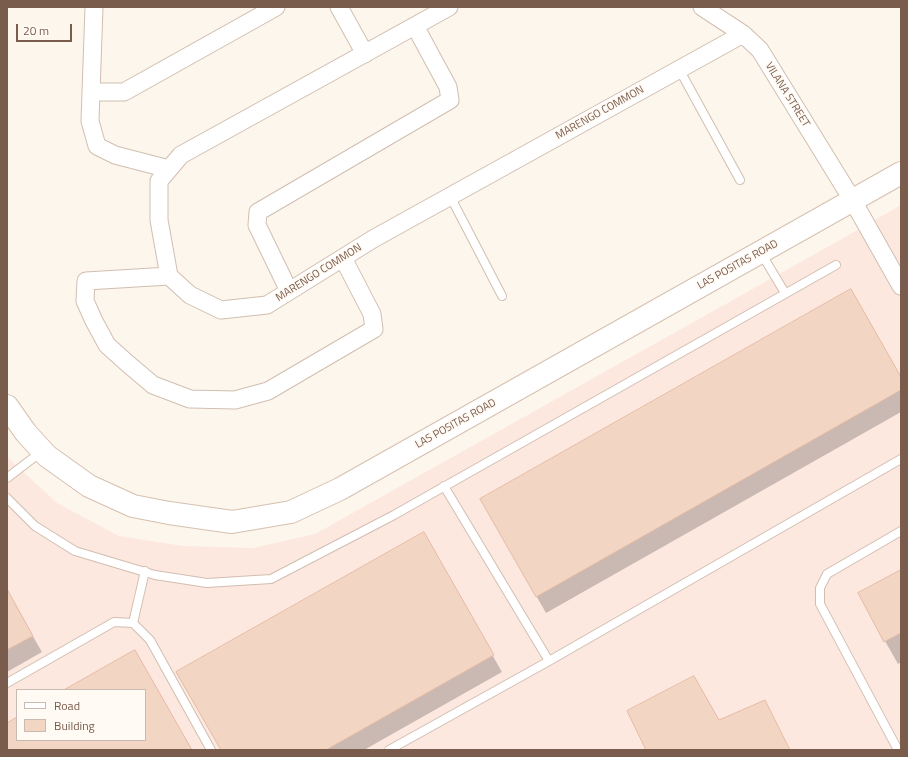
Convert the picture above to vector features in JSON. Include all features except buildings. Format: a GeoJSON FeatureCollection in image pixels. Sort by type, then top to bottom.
{"type":"FeatureCollection","features":[{"type":"Feature","properties":{"kind":"main road","name":"LAS POSITAS ROAD"},"geometry":{"type":"LineString","coordinates":[[8,410],[46,456],[88,486],[133,506],[232,522],[291,512],[340,489],[901,173]]}},
{"type":"Feature","properties":{"kind":"street"},"geometry":{"type":"LineString","coordinates":[[94,7],[90,121],[97,146],[115,155],[169,169]]}},
{"type":"Feature","properties":{"kind":"street"},"geometry":{"type":"LineString","coordinates":[[91,92],[124,92],[276,7]]}},
{"type":"Feature","properties":{"kind":"street"},"geometry":{"type":"LineString","coordinates":[[339,7],[365,54]]}},
{"type":"Feature","properties":{"kind":"street"},"geometry":{"type":"LineString","coordinates":[[343,258],[372,314],[374,329],[268,391],[235,400],[190,399],[153,385],[126,363],[107,344],[85,301],[86,281],[169,276],[159,220],[159,181],[181,155],[449,7]]}},
{"type":"Feature","properties":{"kind":"street","name":"VILANA STREET"},"geometry":{"type":"LineString","coordinates":[[702,7],[743,34],[760,50],[853,201],[901,286]]}},
{"type":"Feature","properties":{"kind":"street"},"geometry":{"type":"LineString","coordinates":[[289,291],[257,225],[258,212],[450,100],[448,87],[415,26]]}},
{"type":"Feature","properties":{"kind":"street","name":"MARENGO COMMON"},"geometry":{"type":"LineString","coordinates":[[169,276],[190,296],[221,310],[267,304],[373,239],[743,34]]}},
{"type":"Feature","properties":{"kind":"lane"},"geometry":{"type":"LineString","coordinates":[[680,69],[740,180]]}},
{"type":"Feature","properties":{"kind":"lane"},"geometry":{"type":"LineString","coordinates":[[450,196],[502,296]]}},
{"type":"Feature","properties":{"kind":"lane"},"geometry":{"type":"LineString","coordinates":[[761,253],[785,293]]}},
{"type":"Feature","properties":{"kind":"lane"},"geometry":{"type":"LineString","coordinates":[[7,498],[35,526],[75,550],[145,572],[155,575],[207,583],[271,579],[394,515],[836,264]]}},
{"type":"Feature","properties":{"kind":"lane"},"geometry":{"type":"LineString","coordinates":[[7,478],[42,451]]}},
{"type":"Feature","properties":{"kind":"lane"},"geometry":{"type":"LineString","coordinates":[[389,750],[549,661],[901,459]]}},
{"type":"Feature","properties":{"kind":"lane"},"geometry":{"type":"LineString","coordinates":[[444,486],[549,661]]}},
{"type":"Feature","properties":{"kind":"lane"},"geometry":{"type":"LineString","coordinates":[[898,750],[820,604],[820,588],[826,574],[901,531]]}},
{"type":"Feature","properties":{"kind":"lane"},"geometry":{"type":"LineString","coordinates":[[133,623],[145,572]]}},
{"type":"Feature","properties":{"kind":"lane"},"geometry":{"type":"LineString","coordinates":[[7,683],[114,622],[133,623],[150,640],[211,750]]}},
{"type":"Feature","properties":{"kind":"shaded area"},"geometry":{"type":"Polygon","coordinates":[[[901,205],[901,750],[7,750],[7,457],[57,503],[119,536],[183,546],[253,548],[315,534],[901,205]]]}}]}
